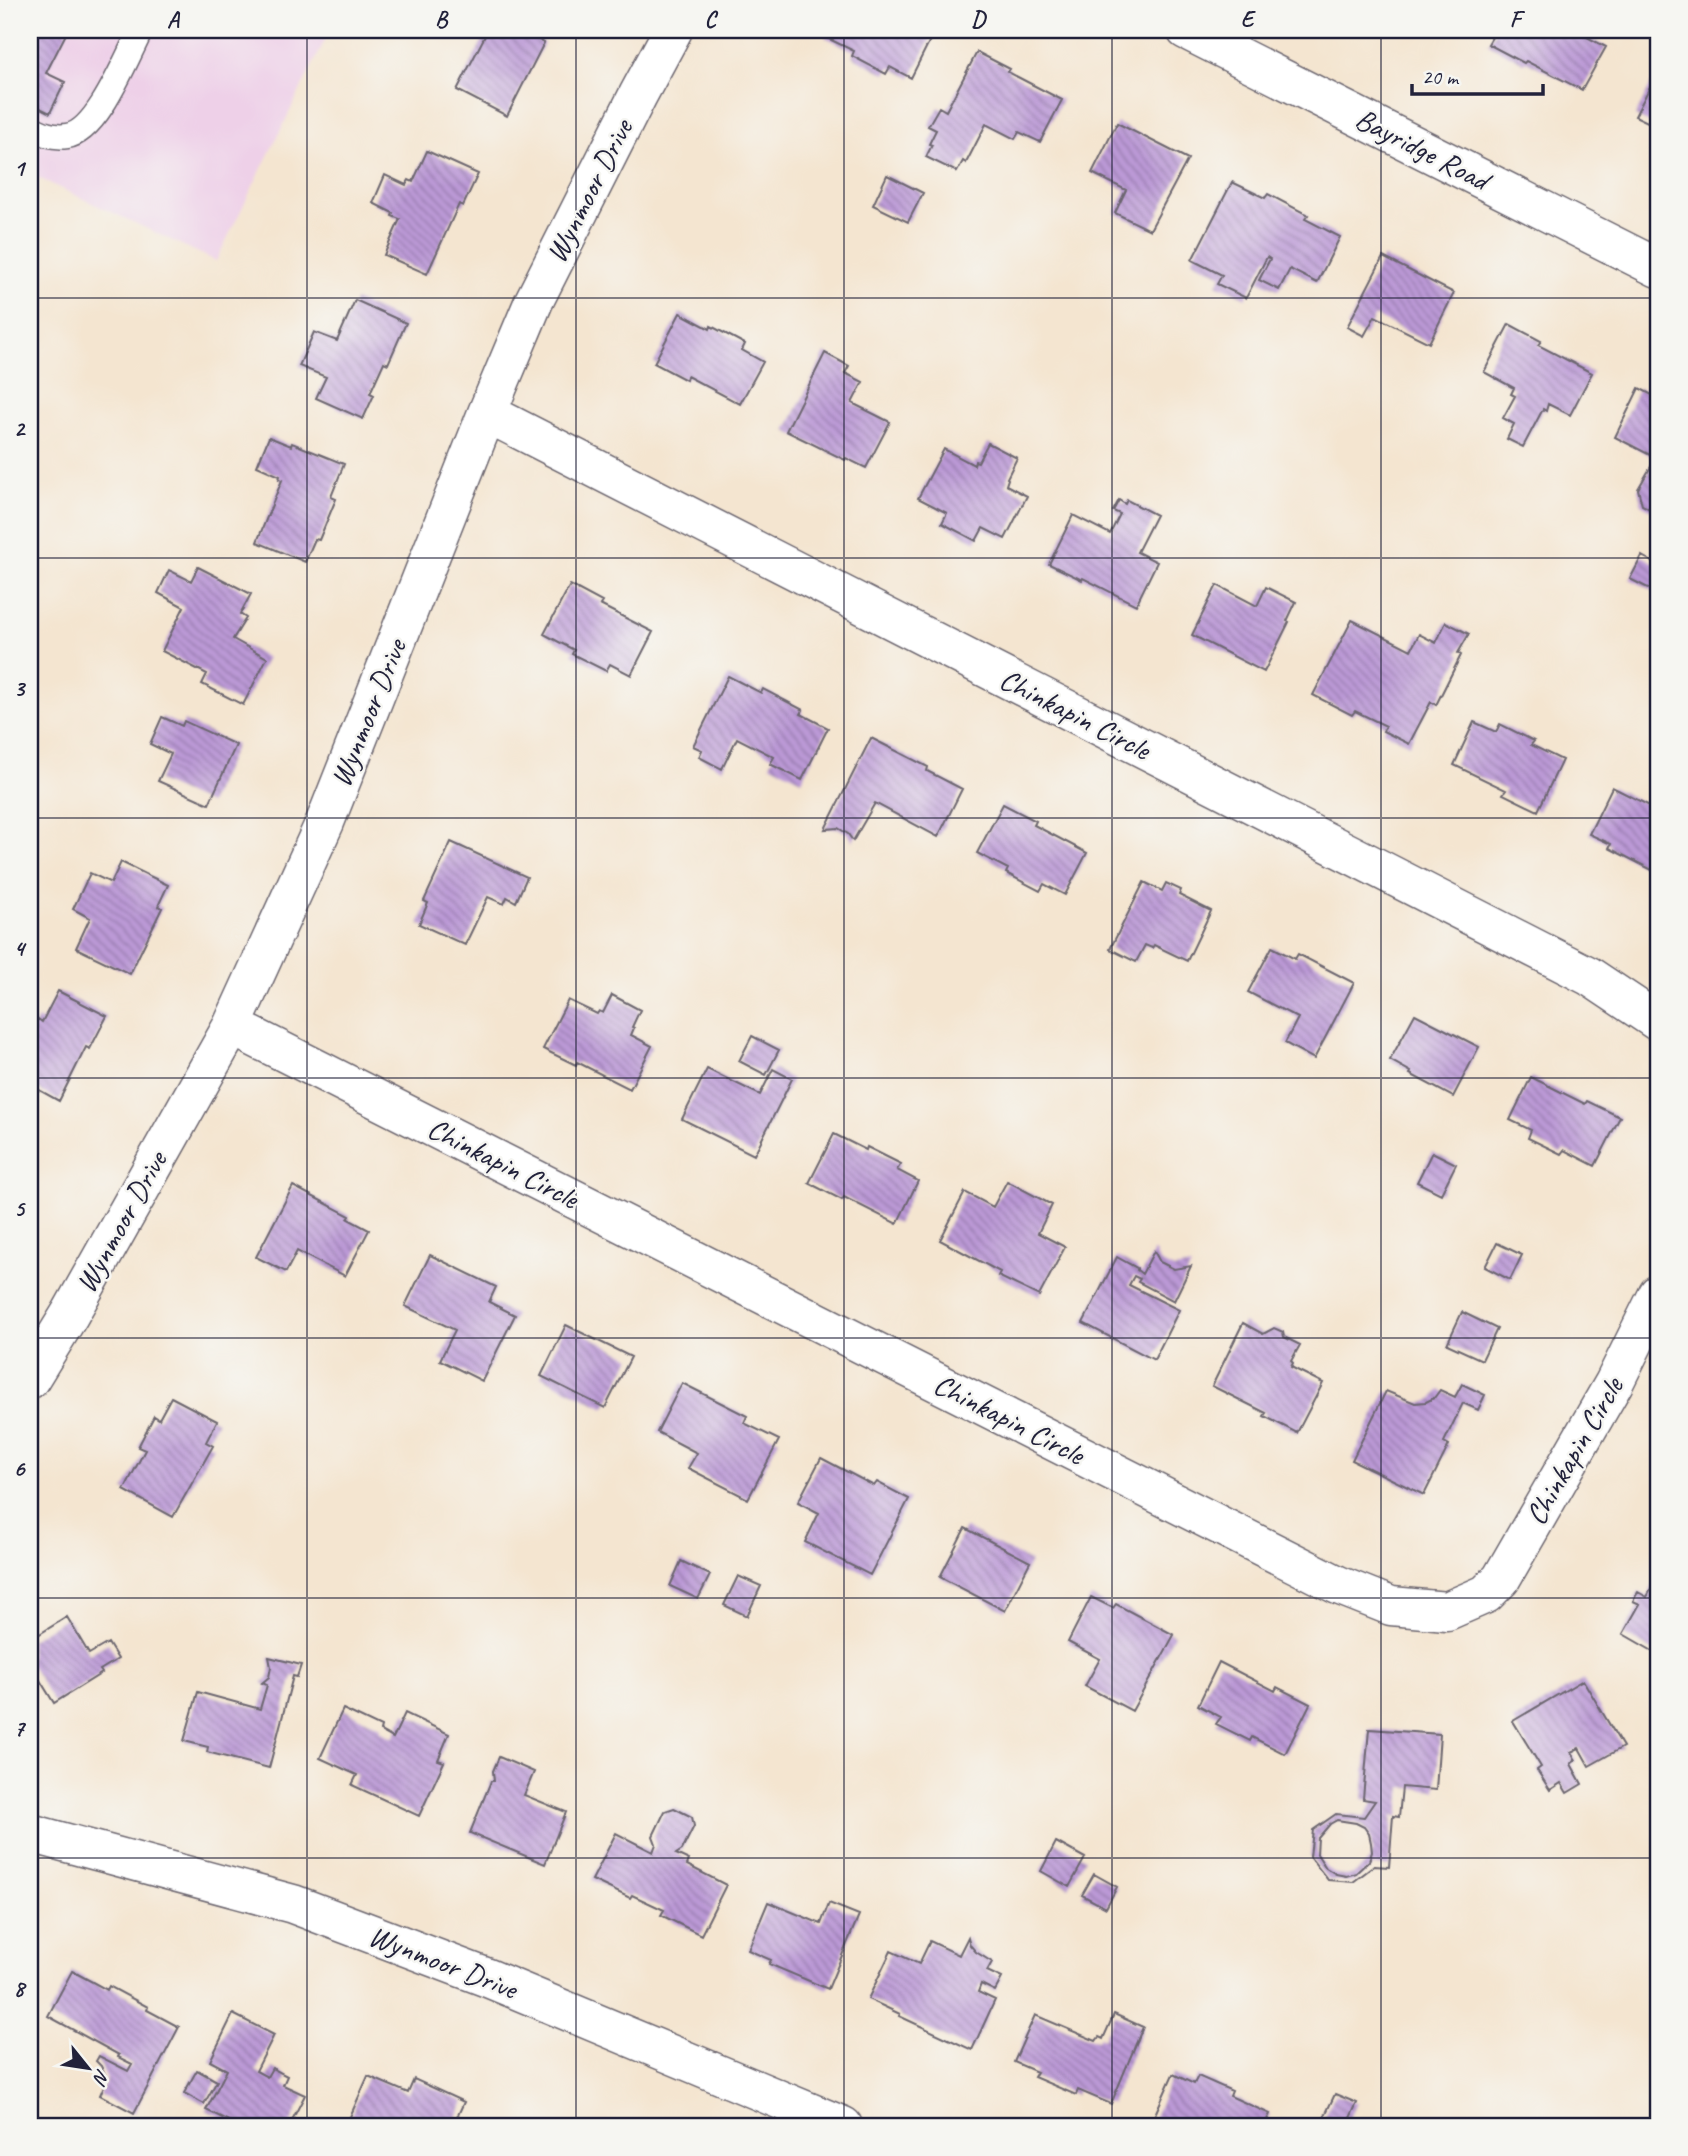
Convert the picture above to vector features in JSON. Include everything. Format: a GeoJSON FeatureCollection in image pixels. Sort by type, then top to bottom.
{"type":"FeatureCollection","features":[{"type":"Feature","properties":{"kind":"street","name":"Wynmoor Drive"},"geometry":{"type":"LineString","coordinates":[[30,1379],[70,1314],[232,1026],[325,822],[534,301],[673,30]]}},
{"type":"Feature","properties":{"kind":"street","name":"Bayridge Road"},"geometry":{"type":"LineString","coordinates":[[1186,30],[1658,268]]}},
{"type":"Feature","properties":{"kind":"street","name":"Chinkapin Circle"},"geometry":{"type":"LineString","coordinates":[[487,413],[1589,976],[1658,1022]]}},
{"type":"Feature","properties":{"kind":"street","name":"Chinkapin Circle"},"geometry":{"type":"LineString","coordinates":[[232,1026],[1338,1585],[1391,1606],[1447,1611],[1486,1594],[1501,1579],[1614,1384],[1658,1294]]}},
{"type":"Feature","properties":{"kind":"street","name":"Wynmoor Drive"},"geometry":{"type":"LineString","coordinates":[[30,1833],[293,1904],[488,1978],[843,2126]]}},
{"type":"Feature","properties":{"kind":"lane"},"geometry":{"type":"LineString","coordinates":[[30,127],[47,135],[69,136],[86,127],[104,103],[141,30]]}},
{"type":"Feature","properties":{"kind":"shaded area"},"geometry":{"type":"Polygon","coordinates":[[[30,30],[330,30],[216,261],[30,174],[30,30]]]}},
{"type":"Feature","properties":{"kind":"building"},"geometry":{"type":"Polygon","coordinates":[[[30,30],[68,30],[46,73],[65,82],[50,113],[30,103],[30,30]]]}},
{"type":"Feature","properties":{"kind":"building"},"geometry":{"type":"Polygon","coordinates":[[[488,30],[521,30],[544,43],[507,116],[457,90],[488,30]]]}},
{"type":"Feature","properties":{"kind":"building"},"geometry":{"type":"Polygon","coordinates":[[[829,30],[924,30],[933,34],[911,78],[890,67],[886,74],[852,56],[854,51],[825,37],[829,30]]]}},
{"type":"Feature","properties":{"kind":"building"},"geometry":{"type":"Polygon","coordinates":[[[1496,30],[1586,30],[1583,35],[1606,47],[1582,90],[1488,44],[1496,30]]]}},
{"type":"Feature","properties":{"kind":"building"},"geometry":{"type":"Polygon","coordinates":[[[977,52],[1010,69],[1008,72],[1062,100],[1040,142],[1019,132],[1015,139],[986,124],[966,163],[963,161],[957,172],[926,157],[936,130],[928,126],[939,107],[946,111],[977,52]]]}},
{"type":"Feature","properties":{"kind":"building"},"geometry":{"type":"Polygon","coordinates":[[[1658,71],[1658,127],[1635,116],[1658,71]]]}},
{"type":"Feature","properties":{"kind":"building"},"geometry":{"type":"Polygon","coordinates":[[[1117,123],[1188,159],[1150,230],[1115,213],[1126,190],[1092,173],[1117,123]]]}},
{"type":"Feature","properties":{"kind":"building"},"geometry":{"type":"Polygon","coordinates":[[[427,151],[478,174],[463,206],[459,204],[427,274],[384,255],[400,219],[373,203],[385,175],[406,185],[409,180],[413,182],[427,151]]]}},
{"type":"Feature","properties":{"kind":"building"},"geometry":{"type":"Polygon","coordinates":[[[887,175],[923,193],[908,222],[873,205],[887,175]]]}},
{"type":"Feature","properties":{"kind":"building"},"geometry":{"type":"Polygon","coordinates":[[[1232,182],[1265,198],[1268,194],[1308,215],[1305,219],[1340,237],[1317,283],[1290,269],[1279,290],[1259,280],[1270,259],[1267,257],[1246,298],[1217,284],[1222,275],[1192,260],[1232,182]]]}},
{"type":"Feature","properties":{"kind":"building"},"geometry":{"type":"Polygon","coordinates":[[[1383,257],[1454,293],[1429,343],[1375,316],[1364,336],[1347,327],[1383,257]]]}},
{"type":"Feature","properties":{"kind":"building"},"geometry":{"type":"Polygon","coordinates":[[[355,300],[406,323],[388,364],[384,362],[370,393],[374,395],[363,419],[316,398],[326,377],[299,366],[314,332],[337,341],[355,300]]]}},
{"type":"Feature","properties":{"kind":"building"},"geometry":{"type":"Polygon","coordinates":[[[680,313],[745,344],[742,350],[763,362],[740,404],[687,376],[686,380],[654,363],[680,313]]]}},
{"type":"Feature","properties":{"kind":"building"},"geometry":{"type":"Polygon","coordinates":[[[1509,324],[1541,341],[1538,345],[1592,373],[1570,415],[1548,404],[1523,447],[1507,439],[1514,424],[1503,418],[1515,396],[1511,394],[1514,388],[1484,372],[1509,324]]]}},
{"type":"Feature","properties":{"kind":"building"},"geometry":{"type":"Polygon","coordinates":[[[825,353],[849,366],[845,373],[863,382],[852,403],[890,422],[866,468],[786,431],[825,353]]]}},
{"type":"Feature","properties":{"kind":"building"},"geometry":{"type":"Polygon","coordinates":[[[1639,388],[1658,398],[1658,513],[1642,505],[1638,489],[1656,458],[1615,437],[1639,388]]]}},
{"type":"Feature","properties":{"kind":"building"},"geometry":{"type":"Polygon","coordinates":[[[269,437],[291,446],[292,443],[344,464],[331,497],[336,499],[319,540],[315,539],[305,562],[257,542],[282,480],[279,479],[280,476],[257,466],[269,437]]]}},
{"type":"Feature","properties":{"kind":"building"},"geometry":{"type":"Polygon","coordinates":[[[988,443],[1017,458],[1006,485],[1027,496],[1005,539],[983,528],[976,541],[942,523],[947,513],[918,498],[944,449],[974,465],[988,443]]]}},
{"type":"Feature","properties":{"kind":"building"},"geometry":{"type":"Polygon","coordinates":[[[1119,500],[1125,504],[1127,500],[1156,515],[1137,552],[1157,562],[1136,605],[1049,564],[1073,515],[1110,534],[1120,514],[1113,511],[1119,500]]]}},
{"type":"Feature","properties":{"kind":"building"},"geometry":{"type":"Polygon","coordinates":[[[1642,556],[1658,565],[1656,592],[1630,579],[1642,556]]]}},
{"type":"Feature","properties":{"kind":"building"},"geometry":{"type":"Polygon","coordinates":[[[198,567],[251,594],[240,614],[246,618],[233,639],[267,658],[243,705],[202,684],[207,674],[162,651],[184,607],[158,593],[169,570],[191,581],[198,567]]]}},
{"type":"Feature","properties":{"kind":"building"},"geometry":{"type":"Polygon","coordinates":[[[570,585],[602,602],[600,605],[653,632],[631,675],[610,664],[606,671],[572,654],[574,650],[544,634],[570,585]]]}},
{"type":"Feature","properties":{"kind":"building"},"geometry":{"type":"Polygon","coordinates":[[[1217,585],[1257,606],[1266,587],[1296,602],[1264,672],[1192,635],[1217,585]]]}},
{"type":"Feature","properties":{"kind":"building"},"geometry":{"type":"Polygon","coordinates":[[[1352,620],[1411,650],[1419,634],[1436,643],[1446,622],[1469,634],[1436,705],[1431,702],[1409,744],[1383,731],[1386,726],[1355,711],[1352,715],[1313,695],[1352,620]]]}},
{"type":"Feature","properties":{"kind":"building"},"geometry":{"type":"Polygon","coordinates":[[[728,676],[761,693],[763,689],[803,710],[801,714],[828,728],[802,780],[770,764],[774,757],[737,738],[722,769],[699,757],[702,750],[693,746],[728,676]]]}},
{"type":"Feature","properties":{"kind":"building"},"geometry":{"type":"Polygon","coordinates":[[[162,717],[182,726],[184,721],[236,745],[209,804],[158,781],[171,754],[150,744],[162,717]]]}},
{"type":"Feature","properties":{"kind":"building"},"geometry":{"type":"Polygon","coordinates":[[[1474,722],[1496,732],[1500,724],[1534,741],[1531,745],[1562,760],[1538,811],[1503,794],[1506,790],[1454,765],[1474,722]]]}},
{"type":"Feature","properties":{"kind":"building"},"geometry":{"type":"Polygon","coordinates":[[[871,738],[928,767],[927,771],[962,789],[938,837],[875,803],[853,841],[838,828],[825,829],[871,738]]]}},
{"type":"Feature","properties":{"kind":"building"},"geometry":{"type":"Polygon","coordinates":[[[1612,787],[1658,810],[1658,873],[1609,848],[1611,844],[1589,834],[1612,787]]]}},
{"type":"Feature","properties":{"kind":"building"},"geometry":{"type":"Polygon","coordinates":[[[1003,804],[1036,821],[1034,825],[1087,853],[1065,895],[1044,884],[1040,891],[1006,873],[1008,869],[977,853],[1003,804]]]}},
{"type":"Feature","properties":{"kind":"building"},"geometry":{"type":"Polygon","coordinates":[[[451,842],[527,877],[516,902],[507,897],[504,904],[488,897],[465,945],[419,924],[428,903],[424,901],[451,842]]]}},
{"type":"Feature","properties":{"kind":"building"},"geometry":{"type":"Polygon","coordinates":[[[121,862],[168,885],[158,906],[162,908],[130,974],[76,948],[90,918],[73,909],[90,873],[111,883],[121,862]]]}},
{"type":"Feature","properties":{"kind":"building"},"geometry":{"type":"Polygon","coordinates":[[[1144,882],[1162,891],[1166,883],[1181,890],[1179,895],[1211,911],[1187,961],[1154,945],[1152,948],[1145,945],[1136,962],[1110,949],[1144,882]]]}},
{"type":"Feature","properties":{"kind":"building"},"geometry":{"type":"Polygon","coordinates":[[[1272,947],[1295,959],[1298,954],[1354,983],[1314,1059],[1285,1043],[1298,1018],[1248,992],[1272,947]]]}},
{"type":"Feature","properties":{"kind":"building"},"geometry":{"type":"Polygon","coordinates":[[[58,991],[107,1016],[90,1049],[86,1047],[59,1101],[30,1085],[30,1029],[32,1030],[38,1019],[42,1022],[58,991]]]}},
{"type":"Feature","properties":{"kind":"building"},"geometry":{"type":"Polygon","coordinates":[[[612,995],[640,1010],[631,1035],[652,1046],[630,1089],[577,1062],[576,1065],[543,1049],[568,1000],[597,1014],[599,1011],[603,1013],[612,995]]]}},
{"type":"Feature","properties":{"kind":"building"},"geometry":{"type":"Polygon","coordinates":[[[1415,1014],[1479,1047],[1453,1097],[1390,1060],[1415,1014]]]}},
{"type":"Feature","properties":{"kind":"building"},"geometry":{"type":"Polygon","coordinates":[[[752,1036],[779,1050],[766,1075],[739,1061],[752,1036]]]}},
{"type":"Feature","properties":{"kind":"building"},"geometry":{"type":"Polygon","coordinates":[[[707,1069],[760,1095],[773,1069],[792,1079],[754,1155],[682,1119],[707,1069]]]}},
{"type":"Feature","properties":{"kind":"building"},"geometry":{"type":"Polygon","coordinates":[[[1531,1077],[1585,1104],[1587,1101],[1620,1117],[1595,1166],[1564,1150],[1561,1154],[1528,1138],[1531,1130],[1510,1120],[1531,1077]]]}},
{"type":"Feature","properties":{"kind":"building"},"geometry":{"type":"Polygon","coordinates":[[[834,1134],[901,1164],[897,1170],[918,1181],[897,1224],[809,1183],[834,1134]]]}},
{"type":"Feature","properties":{"kind":"building"},"geometry":{"type":"Polygon","coordinates":[[[1432,1152],[1456,1164],[1441,1194],[1417,1182],[1432,1152]]]}},
{"type":"Feature","properties":{"kind":"building"},"geometry":{"type":"Polygon","coordinates":[[[1007,1181],[1052,1205],[1038,1233],[1065,1247],[1039,1296],[998,1276],[1000,1272],[940,1240],[965,1192],[993,1207],[1007,1181]]]}},
{"type":"Feature","properties":{"kind":"building"},"geometry":{"type":"Polygon","coordinates":[[[293,1186],[350,1216],[348,1219],[369,1230],[345,1276],[297,1251],[286,1272],[256,1257],[293,1186]]]}},
{"type":"Feature","properties":{"kind":"building"},"geometry":{"type":"Polygon","coordinates":[[[1497,1243],[1522,1255],[1510,1280],[1485,1267],[1497,1243]]]}},
{"type":"Feature","properties":{"kind":"building"},"geometry":{"type":"Polygon","coordinates":[[[1154,1251],[1160,1262],[1174,1269],[1191,1266],[1174,1301],[1138,1282],[1140,1279],[1134,1276],[1129,1285],[1179,1310],[1154,1360],[1083,1323],[1117,1257],[1137,1268],[1142,1274],[1154,1251]]]}},
{"type":"Feature","properties":{"kind":"building"},"geometry":{"type":"Polygon","coordinates":[[[430,1255],[496,1287],[489,1302],[515,1315],[482,1381],[440,1360],[455,1330],[405,1306],[430,1255]]]}},
{"type":"Feature","properties":{"kind":"building"},"geometry":{"type":"Polygon","coordinates":[[[1462,1312],[1497,1329],[1482,1360],[1447,1344],[1462,1312]]]}},
{"type":"Feature","properties":{"kind":"building"},"geometry":{"type":"Polygon","coordinates":[[[1243,1323],[1263,1334],[1274,1328],[1283,1332],[1284,1337],[1300,1345],[1291,1361],[1291,1367],[1323,1383],[1297,1433],[1264,1416],[1266,1413],[1212,1386],[1243,1323]]]}},
{"type":"Feature","properties":{"kind":"building"},"geometry":{"type":"Polygon","coordinates":[[[566,1325],[631,1357],[605,1408],[541,1376],[566,1325]]]}},
{"type":"Feature","properties":{"kind":"building"},"geometry":{"type":"Polygon","coordinates":[[[682,1383],[747,1416],[744,1423],[779,1440],[748,1499],[688,1468],[697,1453],[657,1432],[682,1383]]]}},
{"type":"Feature","properties":{"kind":"building"},"geometry":{"type":"Polygon","coordinates":[[[1462,1384],[1485,1395],[1478,1410],[1463,1403],[1444,1442],[1449,1445],[1424,1495],[1352,1460],[1386,1391],[1415,1403],[1426,1402],[1434,1398],[1440,1390],[1455,1397],[1462,1384]]]}},
{"type":"Feature","properties":{"kind":"building"},"geometry":{"type":"Polygon","coordinates":[[[171,1397],[217,1421],[206,1442],[213,1446],[173,1517],[124,1490],[145,1450],[138,1447],[154,1416],[159,1419],[171,1397]]]}},
{"type":"Feature","properties":{"kind":"building"},"geometry":{"type":"Polygon","coordinates":[[[821,1458],[874,1486],[877,1482],[909,1499],[870,1575],[805,1542],[819,1513],[798,1502],[821,1458]]]}},
{"type":"Feature","properties":{"kind":"building"},"geometry":{"type":"Polygon","coordinates":[[[965,1528],[1030,1562],[1005,1611],[940,1577],[965,1528]]]}},
{"type":"Feature","properties":{"kind":"building"},"geometry":{"type":"Polygon","coordinates":[[[681,1561],[710,1575],[698,1599],[670,1586],[681,1561]]]}},
{"type":"Feature","properties":{"kind":"building"},"geometry":{"type":"Polygon","coordinates":[[[738,1576],[761,1586],[747,1616],[724,1605],[738,1576]]]}},
{"type":"Feature","properties":{"kind":"building"},"geometry":{"type":"Polygon","coordinates":[[[1658,1577],[1658,1654],[1623,1634],[1640,1604],[1633,1601],[1638,1592],[1647,1597],[1658,1577]]]}},
{"type":"Feature","properties":{"kind":"building"},"geometry":{"type":"Polygon","coordinates":[[[1091,1597],[1113,1608],[1116,1604],[1174,1635],[1132,1711],[1085,1686],[1100,1659],[1068,1642],[1091,1597]]]}},
{"type":"Feature","properties":{"kind":"building"},"geometry":{"type":"Polygon","coordinates":[[[67,1617],[89,1654],[108,1643],[118,1659],[100,1670],[102,1673],[54,1703],[30,1664],[30,1640],[67,1617]]]}},
{"type":"Feature","properties":{"kind":"building"},"geometry":{"type":"Polygon","coordinates":[[[269,1657],[301,1665],[297,1677],[293,1676],[269,1768],[207,1752],[208,1747],[184,1741],[198,1692],[260,1709],[267,1685],[262,1683],[269,1677],[271,1667],[269,1657]]]}},
{"type":"Feature","properties":{"kind":"building"},"geometry":{"type":"Polygon","coordinates":[[[1219,1662],[1275,1691],[1277,1687],[1310,1704],[1285,1754],[1252,1737],[1250,1741],[1216,1724],[1221,1717],[1198,1705],[1219,1662]]]}},
{"type":"Feature","properties":{"kind":"building"},"geometry":{"type":"Polygon","coordinates":[[[1583,1680],[1623,1747],[1589,1766],[1579,1748],[1571,1752],[1576,1760],[1571,1764],[1582,1784],[1567,1793],[1561,1783],[1550,1790],[1537,1770],[1541,1767],[1513,1721],[1583,1680]]]}},
{"type":"Feature","properties":{"kind":"building"},"geometry":{"type":"Polygon","coordinates":[[[343,1709],[381,1727],[380,1731],[393,1738],[405,1713],[449,1734],[438,1760],[444,1762],[419,1816],[352,1785],[357,1775],[320,1758],[343,1709]]]}},
{"type":"Feature","properties":{"kind":"building"},"geometry":{"type":"Polygon","coordinates":[[[1369,1729],[1440,1734],[1436,1790],[1402,1787],[1399,1817],[1393,1816],[1389,1867],[1374,1866],[1353,1882],[1328,1880],[1310,1857],[1313,1830],[1336,1814],[1364,1817],[1375,1801],[1363,1799],[1369,1729]],[[1337,1820],[1318,1838],[1317,1854],[1326,1868],[1336,1874],[1346,1876],[1356,1873],[1369,1861],[1372,1852],[1369,1834],[1364,1827],[1337,1820]]]}},
{"type":"Feature","properties":{"kind":"building"},"geometry":{"type":"Polygon","coordinates":[[[499,1757],[534,1772],[524,1795],[566,1812],[545,1864],[470,1833],[491,1781],[494,1781],[493,1771],[499,1757]]]}},
{"type":"Feature","properties":{"kind":"building"},"geometry":{"type":"Polygon","coordinates":[[[674,1808],[692,1817],[694,1826],[682,1850],[676,1854],[689,1860],[687,1865],[726,1885],[701,1935],[661,1915],[664,1910],[592,1880],[616,1833],[653,1852],[656,1844],[653,1836],[665,1811],[674,1808]]]}},
{"type":"Feature","properties":{"kind":"building"},"geometry":{"type":"Polygon","coordinates":[[[1056,1842],[1085,1858],[1069,1887],[1041,1871],[1056,1842]]]}},
{"type":"Feature","properties":{"kind":"building"},"geometry":{"type":"Polygon","coordinates":[[[1094,1874],[1117,1887],[1106,1908],[1082,1895],[1094,1874]]]}},
{"type":"Feature","properties":{"kind":"building"},"geometry":{"type":"Polygon","coordinates":[[[768,1902],[821,1924],[829,1903],[859,1915],[828,1989],[769,1964],[771,1960],[748,1950],[768,1902]]]}},
{"type":"Feature","properties":{"kind":"building"},"geometry":{"type":"Polygon","coordinates":[[[968,1937],[976,1952],[992,1962],[987,1971],[1002,1978],[995,1991],[981,1984],[978,1992],[995,2000],[972,2050],[868,1999],[891,1951],[919,1964],[930,1941],[959,1955],[968,1937]]]}},
{"type":"Feature","properties":{"kind":"building"},"geometry":{"type":"Polygon","coordinates":[[[72,1971],[107,1990],[109,1986],[179,2027],[134,2113],[100,2095],[107,2079],[96,2061],[99,2056],[128,2071],[132,2064],[48,2016],[72,1971]]]}},
{"type":"Feature","properties":{"kind":"building"},"geometry":{"type":"Polygon","coordinates":[[[233,2014],[274,2035],[256,2071],[267,2077],[272,2068],[287,2076],[283,2085],[305,2095],[289,2126],[239,2126],[206,2110],[227,2070],[210,2061],[233,2014]]]}},
{"type":"Feature","properties":{"kind":"building"},"geometry":{"type":"Polygon","coordinates":[[[1114,2014],[1143,2027],[1111,2104],[1078,2090],[1076,2095],[1034,2077],[1037,2072],[1014,2062],[1035,2015],[1096,2041],[1099,2037],[1103,2039],[1114,2014]]]}},
{"type":"Feature","properties":{"kind":"building"},"geometry":{"type":"Polygon","coordinates":[[[197,2070],[217,2081],[204,2104],[184,2093],[197,2070]]]}},
{"type":"Feature","properties":{"kind":"building"},"geometry":{"type":"Polygon","coordinates":[[[1173,2074],[1194,2084],[1198,2076],[1232,2091],[1230,2096],[1270,2114],[1264,2126],[1163,2126],[1152,2121],[1173,2074]]]}},
{"type":"Feature","properties":{"kind":"building"},"geometry":{"type":"Polygon","coordinates":[[[368,2076],[408,2093],[414,2079],[464,2102],[453,2126],[366,2126],[349,2119],[368,2076]]]}},
{"type":"Feature","properties":{"kind":"building"},"geometry":{"type":"Polygon","coordinates":[[[1335,2094],[1357,2103],[1349,2120],[1353,2122],[1352,2126],[1320,2126],[1335,2094]]]}}]}
